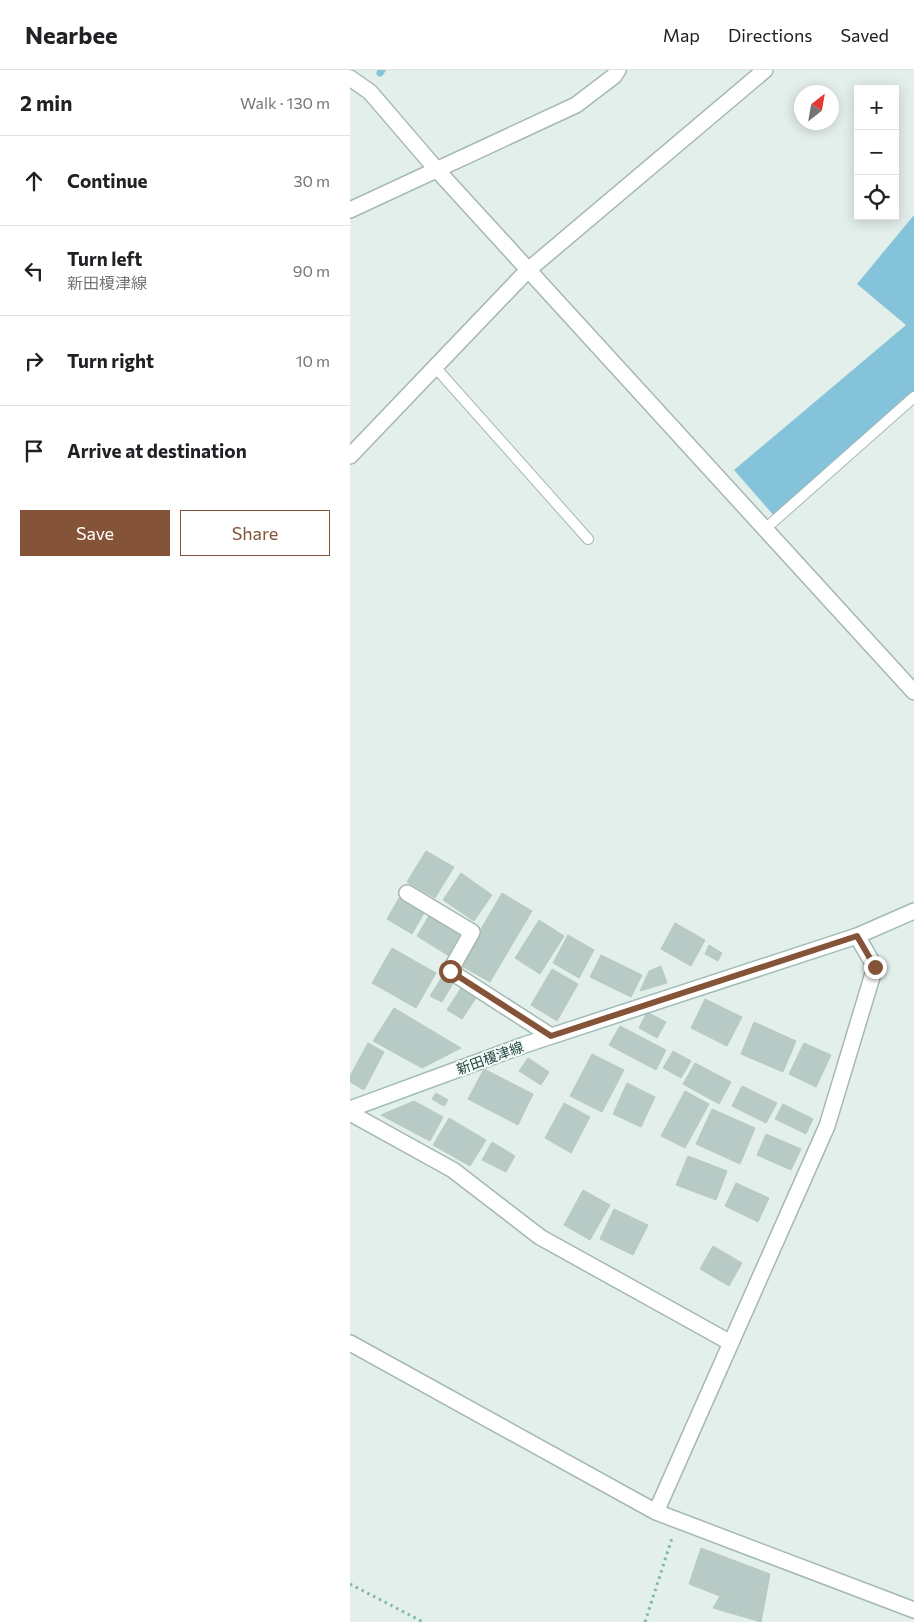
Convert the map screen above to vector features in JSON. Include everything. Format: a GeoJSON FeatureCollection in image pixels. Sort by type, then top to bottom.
{"type":"FeatureCollection","features":[{"type":"Feature","properties":{"kind":"street"},"geometry":{"type":"LineString","coordinates":[[350,210],[576,104],[614,76],[618,70]]}},
{"type":"Feature","properties":{"kind":"street"},"geometry":{"type":"LineString","coordinates":[[350,456],[527,270],[765,70]]}},
{"type":"Feature","properties":{"kind":"street"},"geometry":{"type":"LineString","coordinates":[[351,76],[370,92],[527,270],[914,692]]}},
{"type":"Feature","properties":{"kind":"street"},"geometry":{"type":"LineString","coordinates":[[407,893],[472,932],[450,971],[551,1036]]}},
{"type":"Feature","properties":{"kind":"street","name":"新田榎津線"},"geometry":{"type":"LineString","coordinates":[[350,1109],[551,1036],[857,936],[914,911]]}},
{"type":"Feature","properties":{"kind":"street"},"geometry":{"type":"LineString","coordinates":[[656,1512],[830,1116],[875,967],[857,936]]}},
{"type":"Feature","properties":{"kind":"street"},"geometry":{"type":"LineString","coordinates":[[350,1113],[453,1170],[540,1237],[731,1343]]}},
{"type":"Feature","properties":{"kind":"street"},"geometry":{"type":"LineString","coordinates":[[350,1343],[656,1512],[914,1610]]}},
{"type":"Feature","properties":{"kind":"lane"},"geometry":{"type":"LineString","coordinates":[[435,367],[588,539]]}},
{"type":"Feature","properties":{"kind":"lane"},"geometry":{"type":"LineString","coordinates":[[765,529],[914,397]]}},
{"type":"Feature","properties":{"kind":"path"},"geometry":{"type":"LineString","coordinates":[[645,1622],[677,1520]]}},
{"type":"Feature","properties":{"kind":"path"},"geometry":{"type":"LineString","coordinates":[[350,1584],[423,1622]]}},
{"type":"Feature","properties":{"kind":"water"},"geometry":{"type":"Polygon","coordinates":[[[914,215],[914,396],[776,518],[734,470],[906,325],[857,284],[914,215]]]}},
{"type":"Feature","properties":{"kind":"building"},"geometry":{"type":"Polygon","coordinates":[[[426,851],[454,867],[435,898],[407,882],[426,851]]]}},
{"type":"Feature","properties":{"kind":"building"},"geometry":{"type":"Polygon","coordinates":[[[461,873],[492,895],[474,921],[443,900],[461,873]]]}},
{"type":"Feature","properties":{"kind":"building"},"geometry":{"type":"Polygon","coordinates":[[[502,893],[532,911],[490,982],[460,965],[502,893]]]}},
{"type":"Feature","properties":{"kind":"building"},"geometry":{"type":"Polygon","coordinates":[[[399,898],[424,913],[412,934],[387,919],[399,898]]]}},
{"type":"Feature","properties":{"kind":"building"},"geometry":{"type":"Polygon","coordinates":[[[430,914],[463,934],[449,956],[417,936],[430,914]]]}},
{"type":"Feature","properties":{"kind":"building"},"geometry":{"type":"Polygon","coordinates":[[[539,920],[564,936],[540,974],[515,958],[539,920]]]}},
{"type":"Feature","properties":{"kind":"building"},"geometry":{"type":"Polygon","coordinates":[[[675,923],[705,940],[691,966],[661,949],[675,923]]]}},
{"type":"Feature","properties":{"kind":"building"},"geometry":{"type":"Polygon","coordinates":[[[568,935],[594,950],[579,978],[553,963],[568,935]]]}},
{"type":"Feature","properties":{"kind":"building"},"geometry":{"type":"Polygon","coordinates":[[[709,945],[722,953],[718,961],[705,954],[709,945]]]}},
{"type":"Feature","properties":{"kind":"building"},"geometry":{"type":"Polygon","coordinates":[[[392,948],[436,973],[416,1008],[372,983],[392,948]]]}},
{"type":"Feature","properties":{"kind":"building"},"geometry":{"type":"Polygon","coordinates":[[[601,955],[642,975],[631,997],[590,977],[601,955]]]}},
{"type":"Feature","properties":{"kind":"building"},"geometry":{"type":"Polygon","coordinates":[[[661,966],[667,983],[640,991],[649,971],[661,966]]]}},
{"type":"Feature","properties":{"kind":"building"},"geometry":{"type":"Polygon","coordinates":[[[552,969],[578,984],[557,1021],[531,1005],[552,969]]]}},
{"type":"Feature","properties":{"kind":"building"},"geometry":{"type":"Polygon","coordinates":[[[442,977],[453,983],[442,1002],[430,996],[442,977]]]}},
{"type":"Feature","properties":{"kind":"building"},"geometry":{"type":"Polygon","coordinates":[[[461,988],[476,998],[462,1019],[447,1010],[461,988]]]}},
{"type":"Feature","properties":{"kind":"building"},"geometry":{"type":"Polygon","coordinates":[[[705,999],[742,1017],[727,1046],[691,1028],[705,999]]]}},
{"type":"Feature","properties":{"kind":"building"},"geometry":{"type":"Polygon","coordinates":[[[394,1008],[461,1048],[422,1068],[373,1041],[394,1008]]]}},
{"type":"Feature","properties":{"kind":"building"},"geometry":{"type":"Polygon","coordinates":[[[647,1012],[666,1022],[657,1038],[639,1028],[647,1012]]]}},
{"type":"Feature","properties":{"kind":"building"},"geometry":{"type":"Polygon","coordinates":[[[754,1022],[796,1041],[783,1072],[741,1054],[754,1022]]]}},
{"type":"Feature","properties":{"kind":"building"},"geometry":{"type":"Polygon","coordinates":[[[620,1026],[666,1050],[656,1070],[609,1045],[620,1026]]]}},
{"type":"Feature","properties":{"kind":"building"},"geometry":{"type":"Polygon","coordinates":[[[368,1043],[384,1052],[364,1090],[350,1082],[350,1076],[368,1043]]]}},
{"type":"Feature","properties":{"kind":"building"},"geometry":{"type":"Polygon","coordinates":[[[804,1043],[831,1055],[816,1087],[789,1074],[804,1043]]]}},
{"type":"Feature","properties":{"kind":"building"},"geometry":{"type":"Polygon","coordinates":[[[673,1051],[691,1061],[681,1078],[663,1068],[673,1051]]]}},
{"type":"Feature","properties":{"kind":"building"},"geometry":{"type":"Polygon","coordinates":[[[592,1054],[624,1070],[602,1112],[570,1096],[592,1054]]]}},
{"type":"Feature","properties":{"kind":"building"},"geometry":{"type":"Polygon","coordinates":[[[528,1058],[549,1072],[541,1085],[519,1071],[528,1058]]]}},
{"type":"Feature","properties":{"kind":"building"},"geometry":{"type":"Polygon","coordinates":[[[695,1063],[731,1082],[719,1104],[683,1084],[695,1063]]]}},
{"type":"Feature","properties":{"kind":"building"},"geometry":{"type":"Polygon","coordinates":[[[484,1069],[533,1094],[518,1125],[468,1099],[484,1069]]]}},
{"type":"Feature","properties":{"kind":"building"},"geometry":{"type":"Polygon","coordinates":[[[627,1083],[655,1097],[641,1127],[613,1114],[627,1083]]]}},
{"type":"Feature","properties":{"kind":"building"},"geometry":{"type":"Polygon","coordinates":[[[742,1086],[777,1103],[766,1123],[732,1106],[742,1086]]]}},
{"type":"Feature","properties":{"kind":"building"},"geometry":{"type":"Polygon","coordinates":[[[685,1091],[709,1104],[685,1148],[661,1136],[685,1091]]]}},
{"type":"Feature","properties":{"kind":"building"},"geometry":{"type":"Polygon","coordinates":[[[436,1093],[448,1100],[444,1106],[432,1099],[436,1093]]]}},
{"type":"Feature","properties":{"kind":"building"},"geometry":{"type":"Polygon","coordinates":[[[414,1101],[443,1117],[430,1141],[381,1115],[414,1101]]]}},
{"type":"Feature","properties":{"kind":"building"},"geometry":{"type":"Polygon","coordinates":[[[564,1103],[590,1117],[571,1153],[545,1138],[564,1103]]]}},
{"type":"Feature","properties":{"kind":"building"},"geometry":{"type":"Polygon","coordinates":[[[783,1104],[813,1119],[806,1134],[775,1119],[783,1104]]]}},
{"type":"Feature","properties":{"kind":"building"},"geometry":{"type":"Polygon","coordinates":[[[712,1109],[755,1128],[740,1164],[696,1144],[712,1109]]]}},
{"type":"Feature","properties":{"kind":"building"},"geometry":{"type":"Polygon","coordinates":[[[449,1118],[486,1140],[470,1166],[433,1145],[449,1118]]]}},
{"type":"Feature","properties":{"kind":"building"},"geometry":{"type":"Polygon","coordinates":[[[766,1134],[801,1149],[791,1170],[757,1155],[766,1134]]]}},
{"type":"Feature","properties":{"kind":"building"},"geometry":{"type":"Polygon","coordinates":[[[492,1142],[515,1156],[506,1172],[482,1160],[492,1142]]]}},
{"type":"Feature","properties":{"kind":"building"},"geometry":{"type":"Polygon","coordinates":[[[688,1156],[727,1171],[716,1200],[676,1185],[688,1156]]]}},
{"type":"Feature","properties":{"kind":"building"},"geometry":{"type":"Polygon","coordinates":[[[736,1183],[769,1198],[758,1222],[725,1206],[736,1183]]]}},
{"type":"Feature","properties":{"kind":"building"},"geometry":{"type":"Polygon","coordinates":[[[583,1190],[610,1205],[590,1240],[564,1225],[583,1190]]]}},
{"type":"Feature","properties":{"kind":"building"},"geometry":{"type":"Polygon","coordinates":[[[614,1209],[648,1225],[633,1255],[600,1239],[614,1209]]]}},
{"type":"Feature","properties":{"kind":"building"},"geometry":{"type":"Polygon","coordinates":[[[713,1246],[742,1263],[729,1286],[700,1269],[713,1246]]]}},
{"type":"Feature","properties":{"kind":"building"},"geometry":{"type":"Polygon","coordinates":[[[701,1548],[770,1574],[761,1622],[713,1608],[720,1596],[689,1584],[701,1548]]]}},
{"type":"Feature","properties":{"kind":"route"},"geometry":{"type":"LineString","coordinates":[[450,971],[551,1036],[857,936],[875,967]]}}]}
